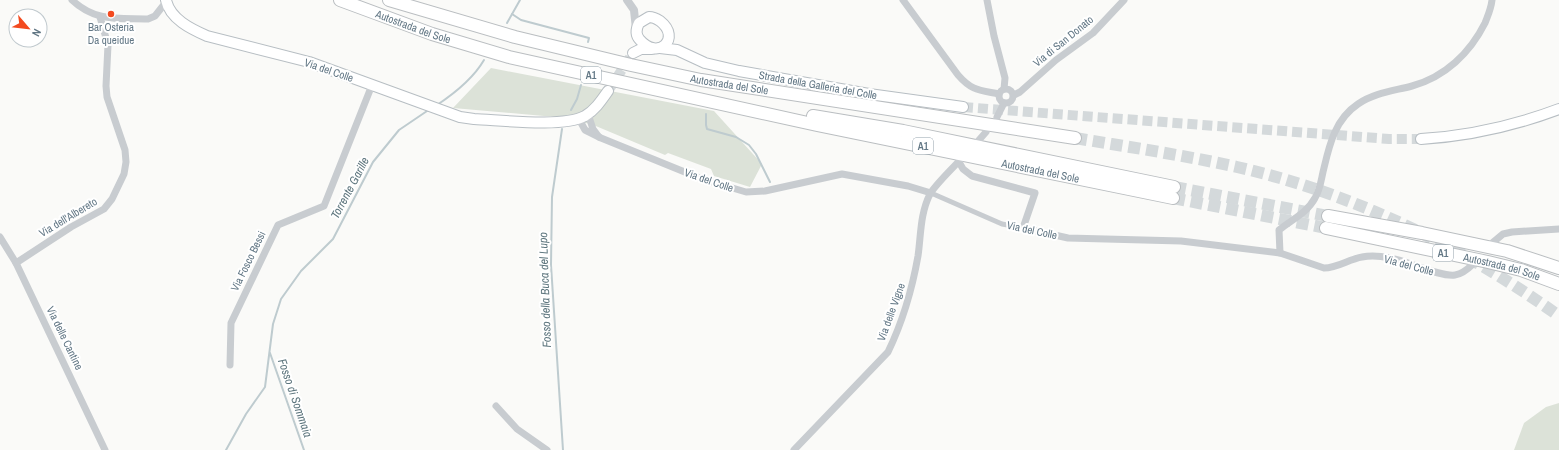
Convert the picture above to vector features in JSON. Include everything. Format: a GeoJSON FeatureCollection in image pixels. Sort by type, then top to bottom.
{"type":"FeatureCollection","features":[{"type":"Feature","properties":{"kind":"highway","name":"Autostrada del Sole"},"geometry":{"type":"LineString","coordinates":[[340,0],[432,34],[509,57],[817,125],[1174,192]]}},
{"type":"Feature","properties":{"kind":"highway","name":"Autostrada del Sole"},"geometry":{"type":"LineString","coordinates":[[389,0],[515,37],[625,64],[701,80],[1075,138]]}},
{"type":"Feature","properties":{"kind":"highway","name":"Autostrada del Sole"},"geometry":{"type":"LineString","coordinates":[[1328,216],[1507,250],[1559,268]]}},
{"type":"Feature","properties":{"kind":"highway","name":"Autostrada del Sole"},"geometry":{"type":"LineString","coordinates":[[1326,228],[1488,262],[1521,270],[1559,284]]}},
{"type":"Feature","properties":{"kind":"main road","name":"Via del Colle"},"geometry":{"type":"LineString","coordinates":[[166,1],[176,18],[193,30],[207,36],[309,62],[460,117],[561,123],[584,116]]}},
{"type":"Feature","properties":{"kind":"main road"},"geometry":{"type":"LineString","coordinates":[[669,35],[667,43],[656,48],[641,49],[633,53],[639,23],[649,17],[657,19],[664,24],[677,50]]}},
{"type":"Feature","properties":{"kind":"main road"},"geometry":{"type":"LineString","coordinates":[[637,34],[643,43],[656,48]]}},
{"type":"Feature","properties":{"kind":"main road","name":"Strada della Galleria del Colle"},"geometry":{"type":"LineString","coordinates":[[656,48],[677,50],[705,63],[738,71],[869,94],[963,106]]}},
{"type":"Feature","properties":{"kind":"main road"},"geometry":{"type":"LineString","coordinates":[[584,116],[598,105],[608,92]]}},
{"type":"Feature","properties":{"kind":"main road"},"geometry":{"type":"LineString","coordinates":[[1421,139],[1450,137],[1492,129],[1512,124],[1559,108]]}},
{"type":"Feature","properties":{"kind":"street","name":"Via del Colle"},"geometry":{"type":"LineString","coordinates":[[72,0],[87,12],[100,17],[148,19],[155,16],[166,1]]}},
{"type":"Feature","properties":{"kind":"street"},"geometry":{"type":"LineString","coordinates":[[628,0],[634,10],[637,34]]}},
{"type":"Feature","properties":{"kind":"street"},"geometry":{"type":"LineString","coordinates":[[903,0],[958,76],[974,89],[1002,91],[1010,90],[1014,95],[1012,101],[1004,103]]}},
{"type":"Feature","properties":{"kind":"street"},"geometry":{"type":"LineString","coordinates":[[987,0],[1005,78],[1000,99],[1004,103]]}},
{"type":"Feature","properties":{"kind":"street","name":"Via di San Donato"},"geometry":{"type":"LineString","coordinates":[[1014,95],[1020,92],[1056,60],[1093,33],[1124,0]]}},
{"type":"Feature","properties":{"kind":"street"},"geometry":{"type":"LineString","coordinates":[[1280,253],[1279,230],[1300,216],[1315,199],[1320,188],[1333,133],[1345,117],[1356,105],[1373,95],[1412,86],[1428,80],[1454,63],[1466,53],[1478,36],[1492,8],[1492,0]]}},
{"type":"Feature","properties":{"kind":"street"},"geometry":{"type":"LineString","coordinates":[[634,10],[649,17]]}},
{"type":"Feature","properties":{"kind":"street","name":"Via dell'Albereto"},"geometry":{"type":"LineString","coordinates":[[16,263],[70,227],[104,209],[112,199],[124,174],[126,162],[125,150],[107,97],[106,86],[108,45],[100,17]]}},
{"type":"Feature","properties":{"kind":"street","name":"Via Fosco Bessi"},"geometry":{"type":"LineString","coordinates":[[230,366],[231,323],[278,225],[324,206],[372,85]]}},
{"type":"Feature","properties":{"kind":"street"},"geometry":{"type":"LineString","coordinates":[[998,117],[1004,103]]}},
{"type":"Feature","properties":{"kind":"street","name":"Via del Colle"},"geometry":{"type":"LineString","coordinates":[[584,116],[601,138],[702,179],[746,192],[765,191],[842,174],[908,186],[931,193],[996,221],[1068,238],[1181,241],[1280,253],[1324,268],[1331,268],[1362,257],[1378,256],[1401,261],[1436,272],[1455,275],[1473,264]]}},
{"type":"Feature","properties":{"kind":"street"},"geometry":{"type":"LineString","coordinates":[[979,140],[986,132]]}},
{"type":"Feature","properties":{"kind":"street"},"geometry":{"type":"LineString","coordinates":[[931,193],[960,161],[963,169],[972,176],[1035,193],[1023,228]]}},
{"type":"Feature","properties":{"kind":"street","name":"Via delle Vigne"},"geometry":{"type":"LineString","coordinates":[[794,450],[888,352],[910,297],[920,242],[920,230],[931,193]]}},
{"type":"Feature","properties":{"kind":"street"},"geometry":{"type":"LineString","coordinates":[[1491,244],[1503,234],[1512,232],[1559,229]]}},
{"type":"Feature","properties":{"kind":"street","name":"Via delle Cantine"},"geometry":{"type":"LineString","coordinates":[[0,237],[16,263],[105,450]]}},
{"type":"Feature","properties":{"kind":"street"},"geometry":{"type":"LineString","coordinates":[[496,406],[517,429],[547,450]]}},
{"type":"Feature","properties":{"kind":"shaded area"},"geometry":{"type":"Polygon","coordinates":[[[491,68],[714,111],[762,164],[750,187],[714,176],[711,169],[668,153],[665,155],[591,124],[555,117],[453,108],[491,68]]]}},
{"type":"Feature","properties":{"kind":"shaded area"},"geometry":{"type":"Polygon","coordinates":[[[1559,403],[1559,450],[1514,450],[1524,423],[1546,407],[1559,403]]]}},
{"type":"Feature","properties":{"kind":"waterway","name":"Fosso della Buca del Lupo"},"geometry":{"type":"LineString","coordinates":[[507,23],[520,0]]}},
{"type":"Feature","properties":{"kind":"waterway","name":"Fosso della Buca del Lupo"},"geometry":{"type":"LineString","coordinates":[[512,14],[521,20],[589,38],[588,42]]}},
{"type":"Feature","properties":{"kind":"waterway","name":"Torrente Garille"},"geometry":{"type":"LineString","coordinates":[[437,105],[463,85],[475,73],[484,60]]}},
{"type":"Feature","properties":{"kind":"waterway","name":"Fosso della Buca del Lupo"},"geometry":{"type":"LineString","coordinates":[[571,110],[577,99],[581,85]]}},
{"type":"Feature","properties":{"kind":"waterway","name":"Torrente Garille"},"geometry":{"type":"LineString","coordinates":[[226,450],[246,414],[265,387],[273,324],[281,299],[301,271],[333,239],[373,162],[399,130],[430,109]]}},
{"type":"Feature","properties":{"kind":"waterway"},"geometry":{"type":"LineString","coordinates":[[706,114],[707,129],[736,137],[749,145],[756,154],[770,182]]}},
{"type":"Feature","properties":{"kind":"waterway","name":"Fosso della Buca del Lupo"},"geometry":{"type":"LineString","coordinates":[[562,129],[552,197],[551,265],[563,450]]}},
{"type":"Feature","properties":{"kind":"waterway","name":"Fosso di Sommaia"},"geometry":{"type":"LineString","coordinates":[[270,353],[304,450]]}},
{"type":"Feature","properties":{"kind":"tunnel"},"geometry":{"type":"LineString","coordinates":[[608,91],[633,53]]}},
{"type":"Feature","properties":{"kind":"tunnel"},"geometry":{"type":"LineString","coordinates":[[963,107],[1389,139],[1421,139]]}},
{"type":"Feature","properties":{"kind":"tunnel"},"geometry":{"type":"LineString","coordinates":[[1075,138],[1237,167],[1280,178],[1365,207],[1446,245],[1484,267],[1559,316]]}},
{"type":"Feature","properties":{"kind":"tunnel"},"geometry":{"type":"LineString","coordinates":[[1174,187],[1328,216]]}},
{"type":"Feature","properties":{"kind":"tunnel"},"geometry":{"type":"LineString","coordinates":[[1173,198],[1326,228]]}},
{"type":"Feature","properties":{"kind":"place","name":"Bar Osteria Da queidue"},"geometry":{"type":"Point","coordinates":[111,14]}}]}
